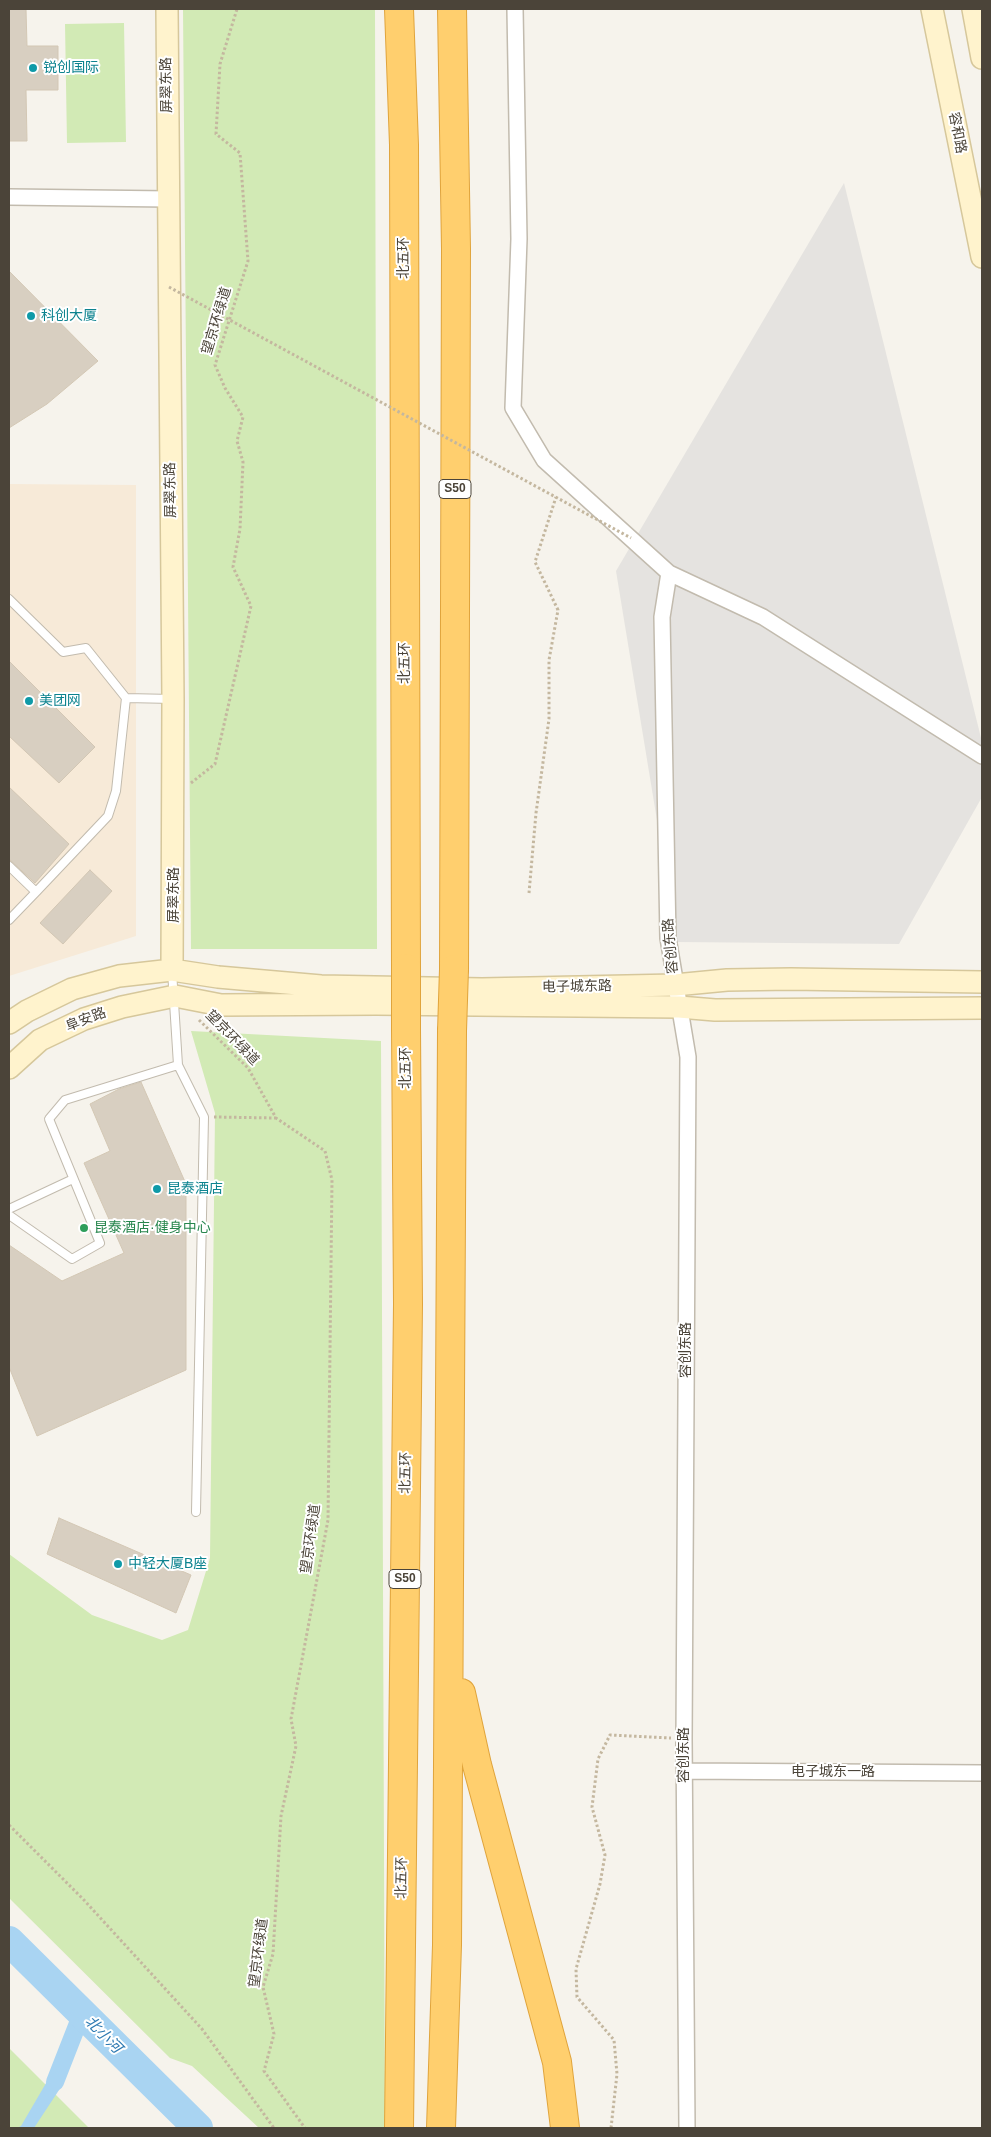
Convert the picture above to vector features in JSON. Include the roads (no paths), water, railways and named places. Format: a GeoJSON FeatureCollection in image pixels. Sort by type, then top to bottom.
{"type":"FeatureCollection","features":[{"type":"Feature","properties":{"kind":"highway","name":"北五环"},"geometry":{"type":"LineString","coordinates":[[399,9],[404,145],[408,1304],[399,2128]]}},
{"type":"Feature","properties":{"kind":"highway","name":"S50"},"geometry":{"type":"LineString","coordinates":[[441,2128],[448,1945],[452,1031],[454,969],[456,248],[452,9]]}},
{"type":"Feature","properties":{"kind":"highway"},"geometry":{"type":"LineString","coordinates":[[450,1643],[477,1765],[557,2062],[577,2128]]}},
{"type":"Feature","properties":{"kind":"highway"},"geometry":{"type":"LineString","coordinates":[[448,1945],[455,2128]]}},
{"type":"Feature","properties":{"kind":"highway"},"geometry":{"type":"LineString","coordinates":[[557,2062],[565,2128]]}},
{"type":"Feature","properties":{"kind":"main road","name":"屏翠东路"},"geometry":{"type":"LineString","coordinates":[[166,9],[173,699],[172,970]]}},
{"type":"Feature","properties":{"kind":"main road","name":"容和路"},"geometry":{"type":"LineString","coordinates":[[932,9],[982,257]]}},
{"type":"Feature","properties":{"kind":"main road"},"geometry":{"type":"LineString","coordinates":[[973,9],[982,58]]}},
{"type":"Feature","properties":{"kind":"main road"},"geometry":{"type":"LineString","coordinates":[[9,1023],[27,1011],[72,989],[119,976],[172,970]]}},
{"type":"Feature","properties":{"kind":"main road","name":"电子城东路"},"geometry":{"type":"LineString","coordinates":[[172,970],[218,977],[321,986],[482,989],[675,985],[727,980],[791,979],[982,982]]}},
{"type":"Feature","properties":{"kind":"main road","name":"电子城东路"},"geometry":{"type":"LineString","coordinates":[[175,996],[221,1005],[376,1004],[715,1010],[982,1008]]}},
{"type":"Feature","properties":{"kind":"main road","name":"阜安路"},"geometry":{"type":"LineString","coordinates":[[9,1068],[40,1040],[84,1019],[122,1007],[175,996]]}},
{"type":"Feature","properties":{"kind":"street"},"geometry":{"type":"LineString","coordinates":[[515,9],[519,239],[513,408],[544,460],[669,573],[763,617],[982,756]]}},
{"type":"Feature","properties":{"kind":"street"},"geometry":{"type":"LineString","coordinates":[[9,197],[169,199]]}},
{"type":"Feature","properties":{"kind":"street","name":"容创东路"},"geometry":{"type":"LineString","coordinates":[[669,573],[662,626],[668,938],[688,1057],[684,1738],[687,2128]]}},
{"type":"Feature","properties":{"kind":"street","name":"电子城东一路"},"geometry":{"type":"LineString","coordinates":[[684,1771],[982,1772]]}},
{"type":"Feature","properties":{"kind":"lane"},"geometry":{"type":"LineString","coordinates":[[9,599],[63,652],[86,648],[126,698],[116,791],[108,816],[9,920]]}},
{"type":"Feature","properties":{"kind":"lane"},"geometry":{"type":"LineString","coordinates":[[126,698],[173,699]]}},
{"type":"Feature","properties":{"kind":"lane"},"geometry":{"type":"LineString","coordinates":[[9,866],[36,892]]}},
{"type":"Feature","properties":{"kind":"lane"},"geometry":{"type":"LineString","coordinates":[[172,970],[178,1065],[204,1117],[196,1512]]}},
{"type":"Feature","properties":{"kind":"lane"},"geometry":{"type":"LineString","coordinates":[[9,1215],[72,1258],[100,1243],[49,1119],[65,1100],[178,1065]]}},
{"type":"Feature","properties":{"kind":"lane"},"geometry":{"type":"LineString","coordinates":[[9,1209],[73,1179]]}},
{"type":"Feature","properties":{"kind":"water"},"geometry":{"type":"Polygon","coordinates":[[[49,2078],[61,2087],[34,2128],[17,2128],[21,2126],[49,2078]]]}},
{"type":"Feature","properties":{"kind":"waterway","name":"北小河"},"geometry":{"type":"LineString","coordinates":[[9,1941],[198,2128]]}},
{"type":"Feature","properties":{"kind":"waterway"},"geometry":{"type":"LineString","coordinates":[[55,2082],[82,2013]]}},
{"type":"Feature","properties":{"kind":"place","name":"锐创国际"},"geometry":{"type":"Point","coordinates":[33,68]}},
{"type":"Feature","properties":{"kind":"place","name":"科创大厦"},"geometry":{"type":"Point","coordinates":[31,316]}},
{"type":"Feature","properties":{"kind":"place","name":"美团网"},"geometry":{"type":"Point","coordinates":[29,701]}},
{"type":"Feature","properties":{"kind":"place","name":"昆泰酒店"},"geometry":{"type":"Point","coordinates":[157,1189]}},
{"type":"Feature","properties":{"kind":"place","name":"昆泰酒店·健身中心"},"geometry":{"type":"Point","coordinates":[84,1228]}},
{"type":"Feature","properties":{"kind":"place","name":"中轻大厦B座"},"geometry":{"type":"Point","coordinates":[118,1564]}}]}
